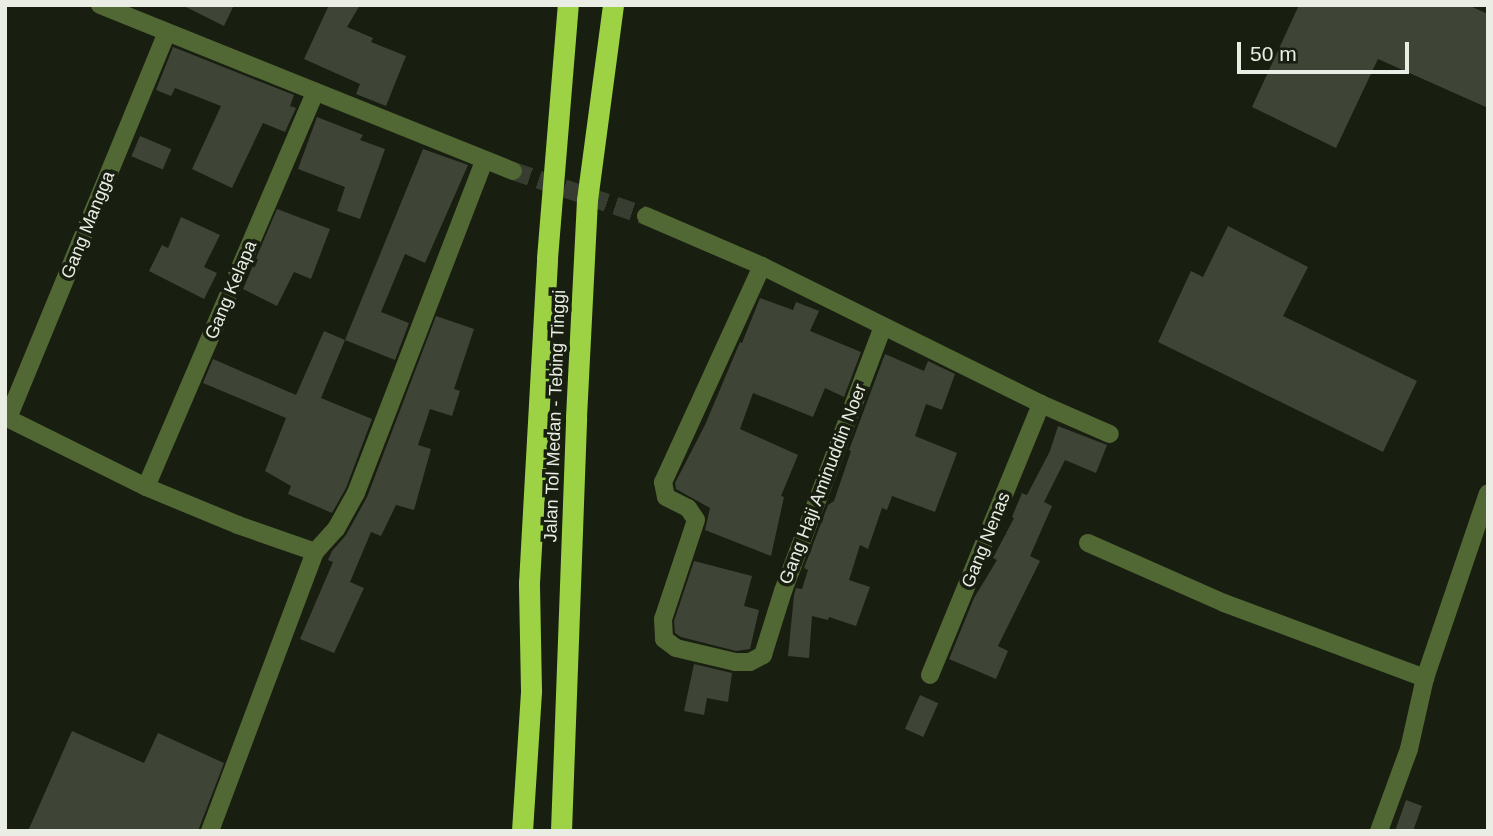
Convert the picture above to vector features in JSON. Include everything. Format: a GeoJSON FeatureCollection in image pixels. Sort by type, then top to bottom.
{"type":"FeatureCollection","features":[{"type":"Feature","properties":{"kind":"highway"},"geometry":{"type":"LineString","coordinates":[[522,831],[531,690],[529,583],[544,298],[568,5]]}},
{"type":"Feature","properties":{"kind":"highway","name":"Jalan Tol Medan - Tebing Tinggi"},"geometry":{"type":"LineString","coordinates":[[561,831],[587,200],[613,5]]}},
{"type":"Feature","properties":{"kind":"street"},"geometry":{"type":"LineString","coordinates":[[100,5],[513,171]]}},
{"type":"Feature","properties":{"kind":"street","name":"Gang Mangga"},"geometry":{"type":"LineString","coordinates":[[7,418],[167,32]]}},
{"type":"Feature","properties":{"kind":"street","name":"Gang Kelapa"},"geometry":{"type":"LineString","coordinates":[[146,486],[316,93]]}},
{"type":"Feature","properties":{"kind":"street"},"geometry":{"type":"LineString","coordinates":[[210,831],[315,552],[337,529],[356,493],[484,161]]}},
{"type":"Feature","properties":{"kind":"street"},"geometry":{"type":"LineString","coordinates":[[646,216],[762,266],[1041,404],[1110,434]]}},
{"type":"Feature","properties":{"kind":"street","name":"Gang Haji Aminuddin Noer"},"geometry":{"type":"LineString","coordinates":[[762,266],[663,482],[666,497],[688,508],[696,520],[662,628],[664,639],[676,648],[735,662],[760,659],[769,642],[783,591],[883,327]]}},
{"type":"Feature","properties":{"kind":"street","name":"Gang Nenas"},"geometry":{"type":"LineString","coordinates":[[930,675],[1041,404]]}},
{"type":"Feature","properties":{"kind":"street"},"geometry":{"type":"LineString","coordinates":[[7,418],[146,486],[238,525],[315,552]]}},
{"type":"Feature","properties":{"kind":"street"},"geometry":{"type":"LineString","coordinates":[[1379,831],[1409,749],[1425,678],[1488,494]]}},
{"type":"Feature","properties":{"kind":"street"},"geometry":{"type":"LineString","coordinates":[[1088,543],[1224,603],[1425,678]]}},
{"type":"Feature","properties":{"kind":"building"},"geometry":{"type":"Polygon","coordinates":[[[182,5],[234,5],[224,26],[182,5]]]}},
{"type":"Feature","properties":{"kind":"building"},"geometry":{"type":"Polygon","coordinates":[[[329,5],[360,5],[347,27],[373,38],[371,42],[406,56],[386,106],[356,94],[360,84],[304,59],[329,5]]]}},
{"type":"Feature","properties":{"kind":"building"},"geometry":{"type":"Polygon","coordinates":[[[1299,5],[1468,5],[1488,14],[1488,108],[1378,59],[1336,148],[1252,107],[1299,5]]]}},
{"type":"Feature","properties":{"kind":"building"},"geometry":{"type":"Polygon","coordinates":[[[173,47],[294,95],[290,106],[296,108],[285,132],[263,123],[232,188],[192,169],[221,106],[175,88],[171,96],[156,90],[173,47]]]}},
{"type":"Feature","properties":{"kind":"building"},"geometry":{"type":"Polygon","coordinates":[[[317,117],[363,135],[360,140],[385,149],[360,219],[337,211],[345,187],[298,169],[317,117]]]}},
{"type":"Feature","properties":{"kind":"building"},"geometry":{"type":"Polygon","coordinates":[[[140,136],[171,149],[163,170],[131,156],[140,136]]]}},
{"type":"Feature","properties":{"kind":"building"},"geometry":{"type":"Polygon","coordinates":[[[423,149],[468,165],[425,263],[405,254],[381,312],[409,323],[395,360],[345,340],[423,149]]]}},
{"type":"Feature","properties":{"kind":"building"},"geometry":{"type":"Polygon","coordinates":[[[277,209],[330,229],[311,279],[294,272],[277,306],[243,289],[277,209]]]}},
{"type":"Feature","properties":{"kind":"building"},"geometry":{"type":"Polygon","coordinates":[[[181,217],[220,235],[204,267],[217,273],[204,299],[149,271],[162,245],[168,248],[181,217]]]}},
{"type":"Feature","properties":{"kind":"building"},"geometry":{"type":"Polygon","coordinates":[[[1228,226],[1308,267],[1283,316],[1417,381],[1383,452],[1158,342],[1191,271],[1203,277],[1228,226]]]}},
{"type":"Feature","properties":{"kind":"building"},"geometry":{"type":"Polygon","coordinates":[[[760,298],[793,310],[796,302],[819,311],[810,331],[861,352],[844,397],[825,388],[813,417],[753,393],[740,429],[798,455],[781,496],[784,497],[771,556],[705,530],[710,508],[676,489],[675,483],[705,425],[760,298]]]}},
{"type":"Feature","properties":{"kind":"building"},"geometry":{"type":"Polygon","coordinates":[[[436,316],[474,329],[454,389],[460,391],[452,416],[430,409],[418,445],[431,449],[414,510],[396,505],[381,536],[371,532],[350,582],[364,588],[334,653],[300,639],[333,562],[328,560],[332,551],[346,535],[367,497],[436,316]]]}},
{"type":"Feature","properties":{"kind":"building"},"geometry":{"type":"Polygon","coordinates":[[[324,331],[345,340],[321,398],[372,419],[346,488],[332,513],[288,494],[291,486],[265,471],[286,418],[203,383],[213,359],[296,395],[324,331]]]}},
{"type":"Feature","properties":{"kind":"building"},"geometry":{"type":"Polygon","coordinates":[[[885,354],[924,371],[928,361],[955,374],[942,410],[926,404],[915,436],[957,453],[935,512],[892,496],[887,510],[882,508],[868,549],[860,545],[849,580],[870,587],[856,626],[829,617],[828,620],[812,616],[809,658],[788,656],[796,588],[802,589],[808,570],[804,568],[828,505],[834,501],[851,451],[849,450],[885,354]]]}},
{"type":"Feature","properties":{"kind":"building"},"geometry":{"type":"Polygon","coordinates":[[[1058,426],[1107,445],[1096,473],[1065,460],[1044,502],[1052,506],[1030,556],[1040,561],[998,646],[1008,651],[996,679],[949,659],[974,598],[997,560],[993,558],[1014,518],[1012,517],[1022,493],[1027,495],[1050,451],[1058,426]]]}},
{"type":"Feature","properties":{"kind":"building"},"geometry":{"type":"Polygon","coordinates":[[[694,561],[752,576],[744,606],[759,610],[750,649],[736,651],[681,637],[675,633],[674,621],[694,561]]]}},
{"type":"Feature","properties":{"kind":"building"},"geometry":{"type":"Polygon","coordinates":[[[694,664],[732,673],[728,702],[707,698],[704,715],[684,711],[694,664]]]}},
{"type":"Feature","properties":{"kind":"building"},"geometry":{"type":"Polygon","coordinates":[[[920,695],[938,703],[923,737],[905,729],[920,695]]]}},
{"type":"Feature","properties":{"kind":"building"},"geometry":{"type":"Polygon","coordinates":[[[72,731],[144,763],[158,733],[224,763],[198,831],[28,831],[72,731]]]}},
{"type":"Feature","properties":{"kind":"building"},"geometry":{"type":"Polygon","coordinates":[[[1406,800],[1422,806],[1413,831],[1395,831],[1406,800]]]}},
{"type":"Feature","properties":{"kind":"tunnel"},"geometry":{"type":"LineString","coordinates":[[513,171],[646,216]]}}]}
